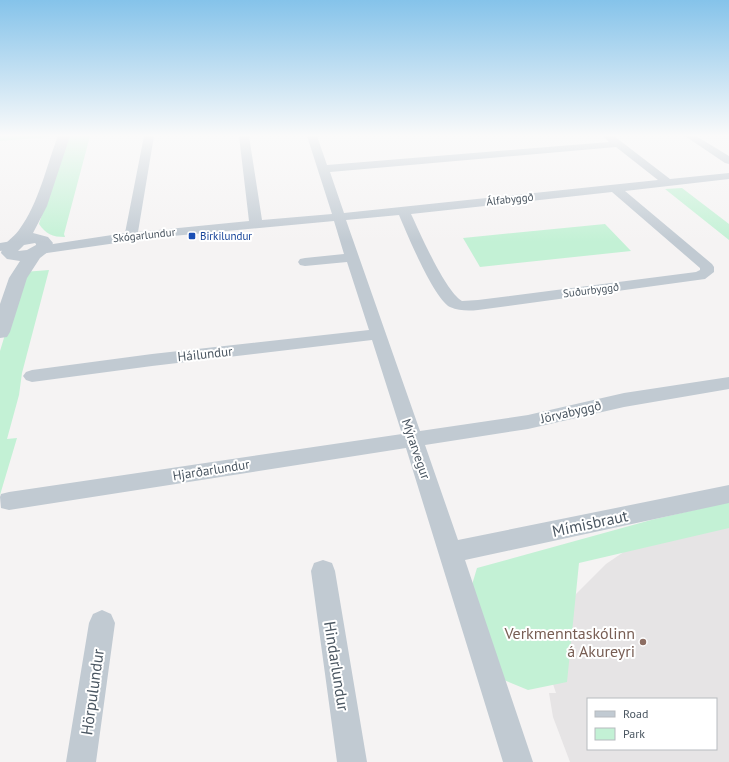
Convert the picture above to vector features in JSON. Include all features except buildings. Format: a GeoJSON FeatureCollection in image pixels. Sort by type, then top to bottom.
{"type":"FeatureCollection","features":[{"type":"Feature","properties":{"kind":"street"},"geometry":{"type":"LineString","coordinates":[[9,249],[27,232],[35,218],[51,172]]}},
{"type":"Feature","properties":{"kind":"street"},"geometry":{"type":"LineString","coordinates":[[131,236],[143,172]]}},
{"type":"Feature","properties":{"kind":"street"},"geometry":{"type":"LineString","coordinates":[[249,172],[256,224]]}},
{"type":"Feature","properties":{"kind":"street","name":"Mýrarvegur"},"geometry":{"type":"LineString","coordinates":[[324,172],[451,552],[518,762]]}},
{"type":"Feature","properties":{"kind":"street"},"geometry":{"type":"LineString","coordinates":[[654,172],[667,182]]}},
{"type":"Feature","properties":{"kind":"street","name":"Álfabyggð"},"geometry":{"type":"LineString","coordinates":[[338,217],[729,176]]}},
{"type":"Feature","properties":{"kind":"street","name":"Suðurbyggð"},"geometry":{"type":"LineString","coordinates":[[403,210],[442,288],[454,303],[459,305],[485,304],[700,276],[707,272],[707,268],[614,188]]}},
{"type":"Feature","properties":{"kind":"street","name":"Skógarlundur"},"geometry":{"type":"LineString","coordinates":[[40,246],[338,217]]}},
{"type":"Feature","properties":{"kind":"street"},"geometry":{"type":"LineString","coordinates":[[35,218],[35,229],[40,246]]}},
{"type":"Feature","properties":{"kind":"street"},"geometry":{"type":"LineString","coordinates":[[9,249],[34,238],[40,246]]}},
{"type":"Feature","properties":{"kind":"street"},"geometry":{"type":"LineString","coordinates":[[0,332],[18,278],[40,246]]}},
{"type":"Feature","properties":{"kind":"street"},"geometry":{"type":"LineString","coordinates":[[9,249],[18,278]]}},
{"type":"Feature","properties":{"kind":"street"},"geometry":{"type":"LineString","coordinates":[[305,262],[352,257]]}},
{"type":"Feature","properties":{"kind":"street","name":"Háilundur"},"geometry":{"type":"LineString","coordinates":[[32,376],[144,360],[378,334]]}},
{"type":"Feature","properties":{"kind":"street","name":"Jörvabyggð"},"geometry":{"type":"LineString","coordinates":[[413,440],[528,422],[624,400],[729,383]]}},
{"type":"Feature","properties":{"kind":"street","name":"Hjarðarlundur"},"geometry":{"type":"LineString","coordinates":[[8,501],[413,440]]}},
{"type":"Feature","properties":{"kind":"street","name":"Mímisbraut"},"geometry":{"type":"LineString","coordinates":[[451,552],[729,494]]}},
{"type":"Feature","properties":{"kind":"street","name":"Hindarlundur"},"geometry":{"type":"LineString","coordinates":[[323,571],[352,762]]}},
{"type":"Feature","properties":{"kind":"street","name":"Hörpulundur"},"geometry":{"type":"LineString","coordinates":[[82,762],[102,623]]}},
{"type":"Feature","properties":{"kind":"shaded area","name":"Verkmenntaskólinn á Akureyri"},"geometry":{"type":"Polygon","coordinates":[[[729,523],[729,762],[570,762],[553,717],[549,693],[556,693],[553,684],[562,623],[576,594],[606,564],[637,543],[729,523]]]}},
{"type":"Feature","properties":{"kind":"green space"},"geometry":{"type":"Polygon","coordinates":[[[55,172],[81,172],[64,234],[65,237],[53,236],[44,230],[39,224],[55,172]]]}},
{"type":"Feature","properties":{"kind":"green space"},"geometry":{"type":"Polygon","coordinates":[[[682,188],[729,224],[729,240],[665,189],[682,188]]]}},
{"type":"Feature","properties":{"kind":"green space"},"geometry":{"type":"Polygon","coordinates":[[[605,224],[631,251],[480,267],[463,238],[605,224]]]}},
{"type":"Feature","properties":{"kind":"green space"},"geometry":{"type":"Polygon","coordinates":[[[49,270],[22,373],[19,395],[7,439],[17,438],[0,495],[0,351],[24,272],[49,270]]]}},
{"type":"Feature","properties":{"kind":"green space"},"geometry":{"type":"Polygon","coordinates":[[[729,502],[729,528],[579,563],[567,682],[528,690],[504,680],[471,588],[477,568],[651,520],[729,502]]]}},
{"type":"Feature","properties":{"kind":"place","name":"Birkilundur"},"geometry":{"type":"Point","coordinates":[192,236]}},
{"type":"Feature","properties":{"kind":"place","name":"Verkmenntaskólinn á Akureyri"},"geometry":{"type":"Point","coordinates":[643,642]}}]}
